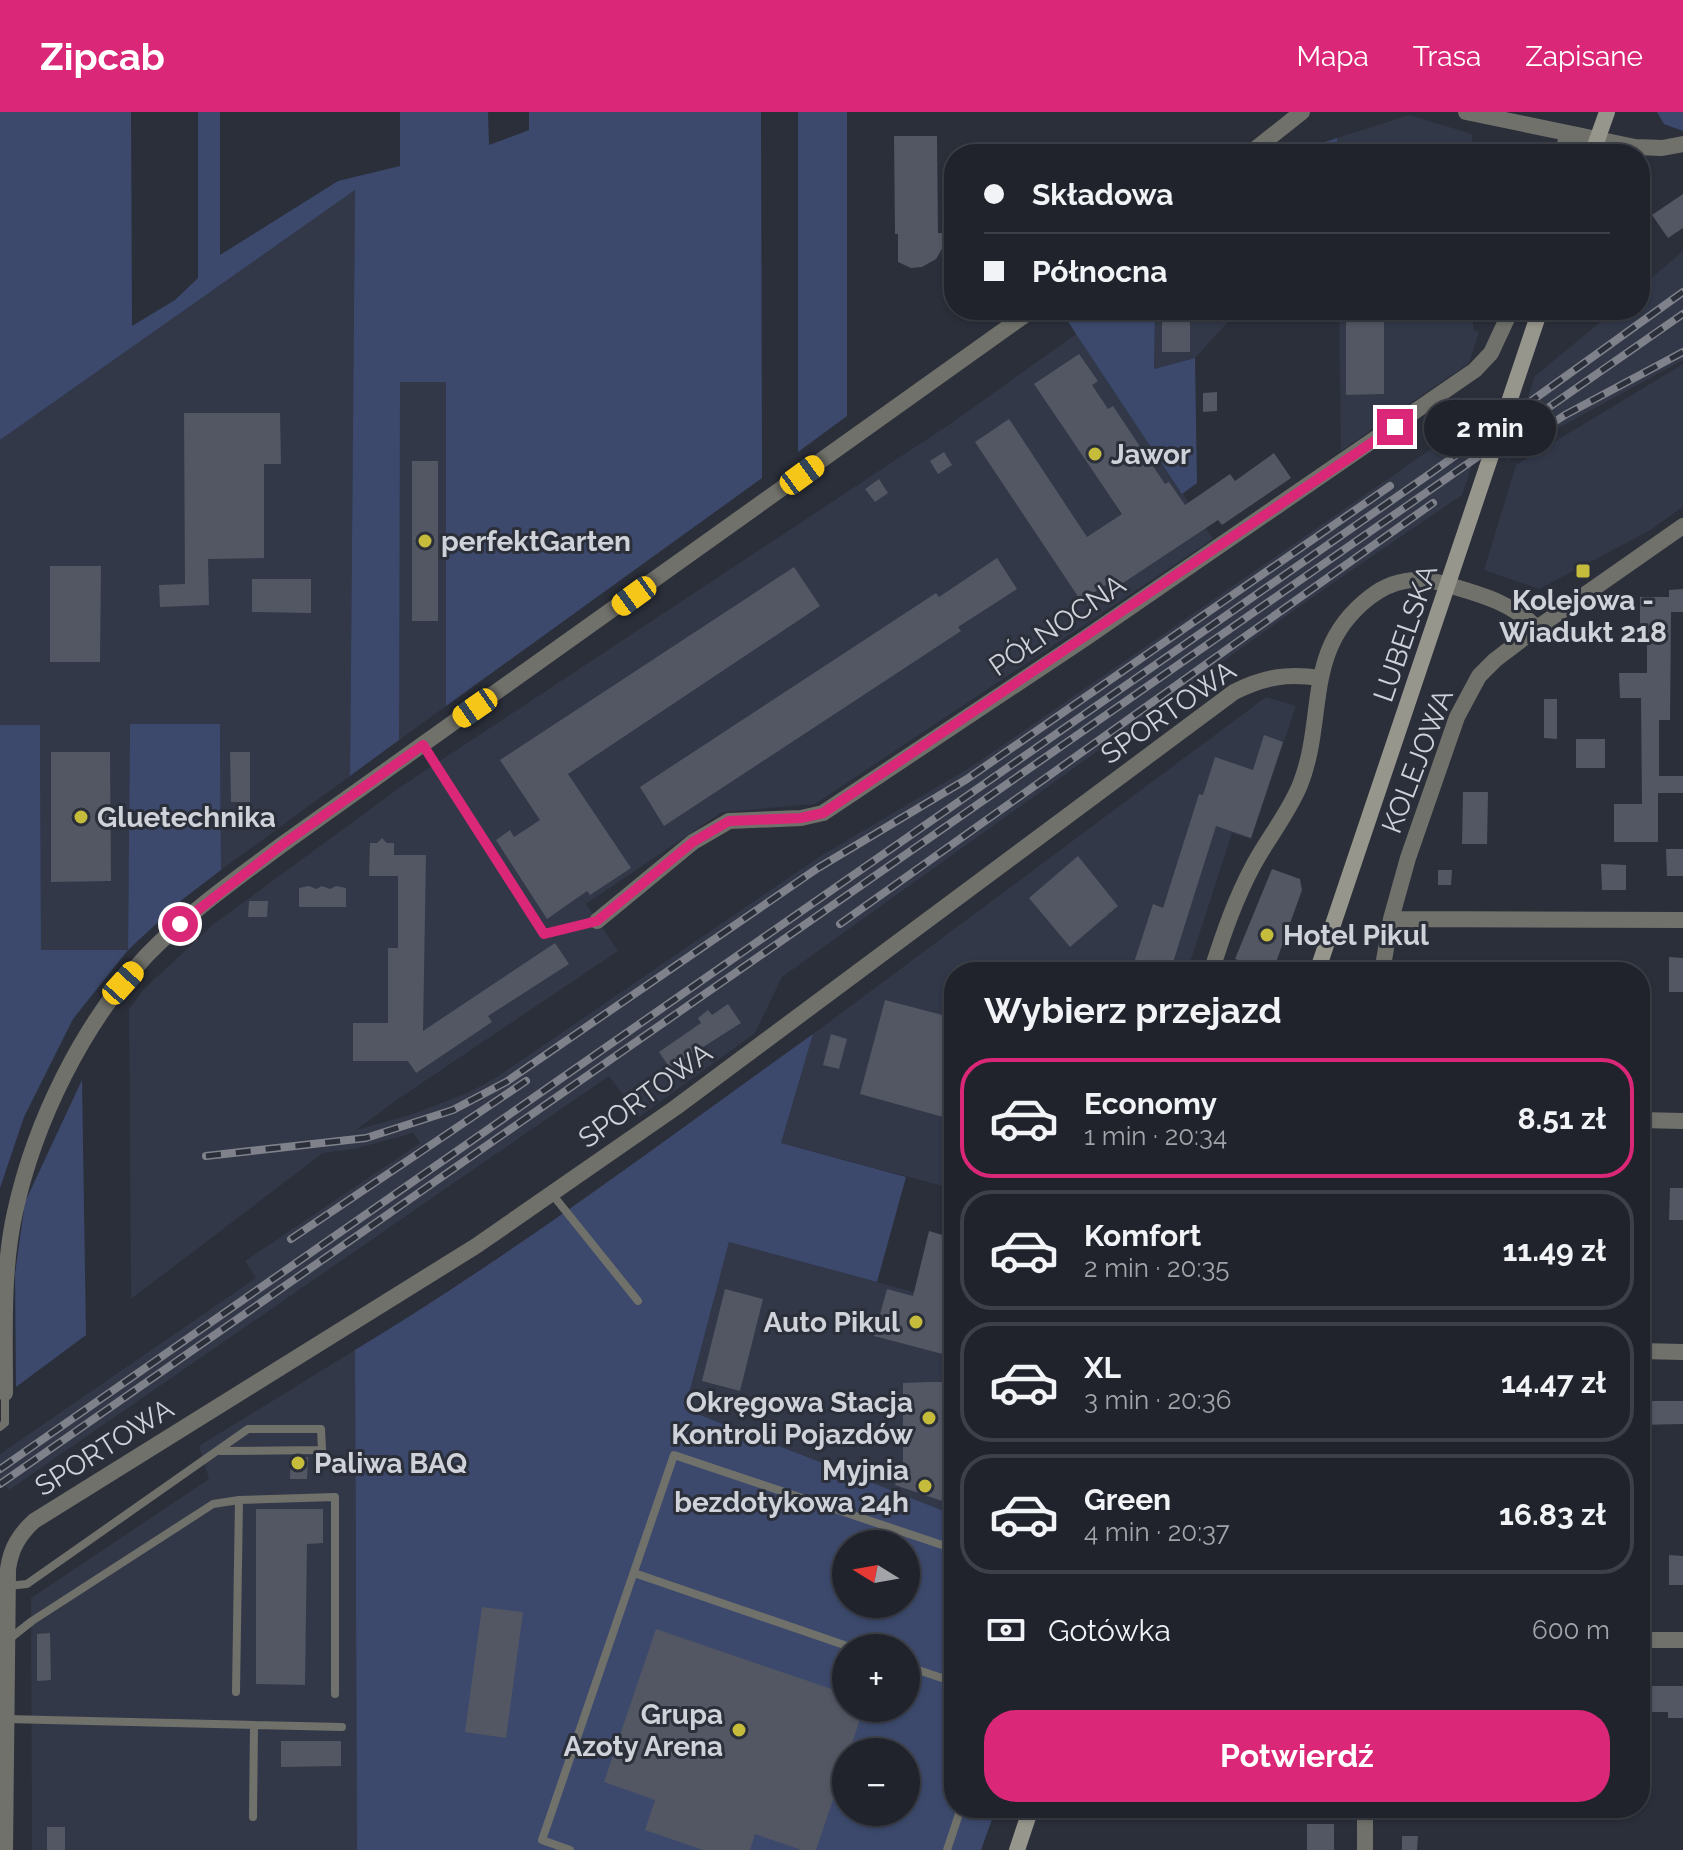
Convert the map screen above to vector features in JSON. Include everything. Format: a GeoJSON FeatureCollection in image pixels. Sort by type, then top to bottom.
{"type":"FeatureCollection","features":[{"type":"Feature","properties":{"kind":"main road"},"geometry":{"type":"LineString","coordinates":[[1596,144],[1607,112]]}},
{"type":"Feature","properties":{"kind":"main road","name":"LUBELSKA"},"geometry":{"type":"LineString","coordinates":[[1320,962],[1537,320]]}},
{"type":"Feature","properties":{"kind":"main road"},"geometry":{"type":"LineString","coordinates":[[1017,1850],[1028,1818]]}},
{"type":"Feature","properties":{"kind":"street"},"geometry":{"type":"LineString","coordinates":[[1262,144],[1302,112]]}},
{"type":"Feature","properties":{"kind":"street"},"geometry":{"type":"LineString","coordinates":[[1466,112],[1619,144]]}},
{"type":"Feature","properties":{"kind":"street"},"geometry":{"type":"LineString","coordinates":[[1565,144],[1567,134]]}},
{"type":"Feature","properties":{"kind":"street"},"geometry":{"type":"LineString","coordinates":[[1650,148],[1683,144]]}},
{"type":"Feature","properties":{"kind":"street"},"geometry":{"type":"LineString","coordinates":[[5,1393],[4,1309],[15,1213],[38,1133],[71,1063],[123,983],[148,954],[197,909],[283,844],[1018,320]]}},
{"type":"Feature","properties":{"kind":"street","name":"PÓŁNOCNA"},"geometry":{"type":"LineString","coordinates":[[597,921],[693,842],[729,821],[801,818],[823,813],[1475,370],[1491,353],[1506,320]]}},
{"type":"Feature","properties":{"kind":"street","name":"KOLEJOWA"},"geometry":{"type":"LineString","coordinates":[[1384,962],[1391,919],[1408,858],[1457,717],[1479,676],[1537,628],[1683,526]]}},
{"type":"Feature","properties":{"kind":"street"},"geometry":{"type":"LineString","coordinates":[[1214,962],[1237,897],[1300,784],[1309,753],[1326,653],[1347,618],[1375,593],[1392,583],[1413,578],[1437,582],[1508,605],[1537,628]]}},
{"type":"Feature","properties":{"kind":"street","name":"SPORTOWA"},"geometry":{"type":"LineString","coordinates":[[7,1586],[15,1543],[34,1521],[463,1254],[552,1193],[675,1108],[1234,692],[1272,676],[1320,678]]}},
{"type":"Feature","properties":{"kind":"street"},"geometry":{"type":"LineString","coordinates":[[1391,919],[1683,920]]}},
{"type":"Feature","properties":{"kind":"street"},"geometry":{"type":"LineString","coordinates":[[1650,1120],[1683,1121]]}},
{"type":"Feature","properties":{"kind":"street"},"geometry":{"type":"LineString","coordinates":[[1650,1351],[1683,1352]]}},
{"type":"Feature","properties":{"kind":"street"},"geometry":{"type":"LineString","coordinates":[[5,1850],[3,1745],[7,1586]]}},
{"type":"Feature","properties":{"kind":"street"},"geometry":{"type":"LineString","coordinates":[[1650,1640],[1683,1640]]}},
{"type":"Feature","properties":{"kind":"street"},"geometry":{"type":"LineString","coordinates":[[1365,1818],[1365,1850]]}},
{"type":"Feature","properties":{"kind":"lane"},"geometry":{"type":"LineString","coordinates":[[423,745],[544,934],[597,921]]}},
{"type":"Feature","properties":{"kind":"lane"},"geometry":{"type":"LineString","coordinates":[[552,1193],[638,1301]]}},
{"type":"Feature","properties":{"kind":"lane"},"geometry":{"type":"LineString","coordinates":[[0,1427],[7,1416],[5,1393]]}},
{"type":"Feature","properties":{"kind":"lane"},"geometry":{"type":"LineString","coordinates":[[7,1586],[27,1584],[248,1429],[321,1429],[322,1450],[220,1451]]}},
{"type":"Feature","properties":{"kind":"lane"},"geometry":{"type":"LineString","coordinates":[[570,1850],[542,1840],[674,1455],[944,1546]]}},
{"type":"Feature","properties":{"kind":"lane"},"geometry":{"type":"LineString","coordinates":[[7,1640],[213,1504],[239,1500],[335,1497],[335,1694]]}},
{"type":"Feature","properties":{"kind":"lane"},"geometry":{"type":"LineString","coordinates":[[236,1692],[239,1500]]}},
{"type":"Feature","properties":{"kind":"lane"},"geometry":{"type":"LineString","coordinates":[[634,1573],[832,1641]]}},
{"type":"Feature","properties":{"kind":"lane"},"geometry":{"type":"LineString","coordinates":[[920,1671],[944,1679]]}},
{"type":"Feature","properties":{"kind":"lane"},"geometry":{"type":"LineString","coordinates":[[6,1719],[342,1727]]}},
{"type":"Feature","properties":{"kind":"lane"},"geometry":{"type":"LineString","coordinates":[[253,1817],[254,1725]]}},
{"type":"Feature","properties":{"kind":"lane"},"geometry":{"type":"LineString","coordinates":[[947,1850],[958,1818]]}},
{"type":"Feature","properties":{"kind":"shaded area"},"geometry":{"type":"Polygon","coordinates":[[[0,112],[131,112],[132,326],[175,300],[198,278],[198,112],[220,112],[220,255],[338,181],[400,166],[400,112],[488,112],[489,145],[529,130],[529,112],[761,112],[762,478],[446,706],[446,382],[400,382],[399,740],[350,776],[355,190],[0,440],[0,112]]]}},
{"type":"Feature","properties":{"kind":"shaded area"},"geometry":{"type":"Polygon","coordinates":[[[798,112],[847,112],[847,416],[798,452],[798,112]]]}},
{"type":"Feature","properties":{"kind":"shaded area"},"geometry":{"type":"Polygon","coordinates":[[[1657,112],[1683,112],[1683,131],[1664,124],[1657,112]]]}},
{"type":"Feature","properties":{"kind":"shaded area"},"geometry":{"type":"Polygon","coordinates":[[[1409,115],[1472,134],[1472,144],[1337,144],[1337,138],[1409,115]]]}},
{"type":"Feature","properties":{"kind":"shaded area"},"geometry":{"type":"Polygon","coordinates":[[[1337,138],[1337,144],[1319,144],[1337,138]]]}},
{"type":"Feature","properties":{"kind":"shaded area"},"geometry":{"type":"Polygon","coordinates":[[[355,190],[350,776],[221,870],[220,724],[130,724],[128,950],[41,950],[40,725],[0,725],[0,440],[355,190]]]}},
{"type":"Feature","properties":{"kind":"shaded area"},"geometry":{"type":"Polygon","coordinates":[[[1683,251],[1683,360],[1555,430],[1507,461],[1535,376],[1603,320],[1650,320],[1650,279],[1683,251]]]}},
{"type":"Feature","properties":{"kind":"shaded area"},"geometry":{"type":"Polygon","coordinates":[[[1067,320],[1155,320],[1154,369],[1195,358],[1197,483],[1182,494],[1067,320]]]}},
{"type":"Feature","properties":{"kind":"shaded area"},"geometry":{"type":"Polygon","coordinates":[[[1155,320],[1230,320],[1195,358],[1154,369],[1155,320]]]}},
{"type":"Feature","properties":{"kind":"shaded area"},"geometry":{"type":"Polygon","coordinates":[[[1339,320],[1473,320],[1473,330],[1479,332],[1469,363],[1341,451],[1339,320]]]}},
{"type":"Feature","properties":{"kind":"shaded area"},"geometry":{"type":"Polygon","coordinates":[[[1076,334],[1213,539],[815,804],[722,812],[586,904],[618,951],[356,1130],[413,1114],[470,1092],[497,1077],[819,857],[974,765],[1492,407],[1462,495],[1327,587],[782,977],[755,1033],[639,1117],[609,1076],[9,1490],[0,1478],[0,1454],[256,1278],[245,1261],[420,1143],[413,1133],[354,1149],[323,1153],[131,1299],[129,1009],[144,989],[215,923],[399,788],[950,424],[1076,334]]]}},
{"type":"Feature","properties":{"kind":"shaded area"},"geometry":{"type":"Polygon","coordinates":[[[1683,364],[1683,507],[1649,531],[1539,589],[1484,570],[1516,465],[1683,364]]]}},
{"type":"Feature","properties":{"kind":"shaded area"},"geometry":{"type":"Polygon","coordinates":[[[399,382],[446,382],[446,706],[399,740],[399,382]]]}},
{"type":"Feature","properties":{"kind":"shaded area"},"geometry":{"type":"Polygon","coordinates":[[[1266,697],[1296,706],[1251,839],[1232,833],[1190,962],[944,962],[944,1186],[781,1143],[813,1034],[1266,697]]]}},
{"type":"Feature","properties":{"kind":"shaded area"},"geometry":{"type":"Polygon","coordinates":[[[130,724],[220,724],[221,870],[183,899],[128,950],[130,724]]]}},
{"type":"Feature","properties":{"kind":"shaded area"},"geometry":{"type":"Polygon","coordinates":[[[0,725],[40,725],[41,950],[128,950],[73,1019],[24,1117],[0,1188],[0,725]]]}},
{"type":"Feature","properties":{"kind":"shaded area"},"geometry":{"type":"Polygon","coordinates":[[[813,1034],[781,1143],[906,1177],[877,1282],[729,1242],[685,1409],[944,1511],[944,1818],[992,1818],[981,1850],[357,1850],[355,1350],[530,1236],[813,1034]]]}},
{"type":"Feature","properties":{"kind":"shaded area"},"geometry":{"type":"Polygon","coordinates":[[[82,1080],[86,1335],[16,1387],[15,1274],[25,1202],[82,1080]]]}},
{"type":"Feature","properties":{"kind":"shaded area"},"geometry":{"type":"Polygon","coordinates":[[[729,1242],[944,1300],[944,1511],[685,1409],[729,1242]]]}},
{"type":"Feature","properties":{"kind":"shaded area"},"geometry":{"type":"Polygon","coordinates":[[[355,1350],[357,1850],[32,1850],[31,1598],[209,1479],[199,1446],[355,1350]]]}},
{"type":"Feature","properties":{"kind":"building"},"geometry":{"type":"Polygon","coordinates":[[[894,136],[937,136],[938,233],[944,233],[944,246],[936,259],[922,267],[911,268],[898,262],[898,234],[895,234],[894,136]]]}},
{"type":"Feature","properties":{"kind":"building"},"geometry":{"type":"Polygon","coordinates":[[[1683,194],[1683,228],[1668,238],[1652,215],[1683,194]]]}},
{"type":"Feature","properties":{"kind":"building"},"geometry":{"type":"Polygon","coordinates":[[[1162,320],[1190,320],[1190,352],[1162,352],[1162,320]]]}},
{"type":"Feature","properties":{"kind":"building"},"geometry":{"type":"Polygon","coordinates":[[[1346,320],[1384,320],[1384,394],[1346,395],[1346,320]]]}},
{"type":"Feature","properties":{"kind":"building"},"geometry":{"type":"Polygon","coordinates":[[[1079,354],[1098,381],[1092,385],[1108,409],[1113,406],[1165,484],[1169,482],[1185,505],[1230,474],[1235,481],[1274,453],[1291,478],[1222,525],[1218,520],[1120,585],[1116,578],[1081,601],[975,442],[1009,419],[1087,537],[1122,514],[1034,384],[1079,354]]]}},
{"type":"Feature","properties":{"kind":"building"},"geometry":{"type":"Polygon","coordinates":[[[1217,392],[1217,411],[1203,412],[1203,393],[1217,392]]]}},
{"type":"Feature","properties":{"kind":"building"},"geometry":{"type":"Polygon","coordinates":[[[184,413],[280,413],[281,464],[264,464],[264,558],[208,559],[209,605],[160,607],[159,585],[185,584],[184,413]]]}},
{"type":"Feature","properties":{"kind":"building"},"geometry":{"type":"Polygon","coordinates":[[[944,452],[952,465],[938,474],[930,461],[944,452]]]}},
{"type":"Feature","properties":{"kind":"building","name":"perfektGarten"},"geometry":{"type":"Polygon","coordinates":[[[412,461],[438,461],[438,621],[412,621],[412,461]]]}},
{"type":"Feature","properties":{"kind":"building"},"geometry":{"type":"Polygon","coordinates":[[[879,479],[888,493],[875,502],[865,489],[879,479]]]}},
{"type":"Feature","properties":{"kind":"building"},"geometry":{"type":"Polygon","coordinates":[[[997,558],[1017,589],[958,627],[961,631],[664,826],[640,787],[936,593],[939,597],[997,558]]]}},
{"type":"Feature","properties":{"kind":"building"},"geometry":{"type":"Polygon","coordinates":[[[50,566],[101,566],[100,662],[50,662],[50,566]]]}},
{"type":"Feature","properties":{"kind":"building"},"geometry":{"type":"Polygon","coordinates":[[[794,567],[820,606],[568,774],[631,868],[590,895],[587,891],[547,919],[496,840],[510,830],[514,837],[540,820],[500,760],[794,567]]]}},
{"type":"Feature","properties":{"kind":"building"},"geometry":{"type":"Polygon","coordinates":[[[252,579],[311,579],[311,613],[252,612],[252,579]]]}},
{"type":"Feature","properties":{"kind":"building"},"geometry":{"type":"Polygon","coordinates":[[[1683,589],[1683,612],[1671,612],[1670,720],[1659,720],[1659,776],[1683,776],[1683,793],[1658,793],[1658,842],[1614,842],[1614,804],[1642,804],[1641,698],[1620,698],[1619,673],[1647,673],[1647,640],[1640,640],[1640,597],[1669,597],[1669,590],[1683,589]]]}},
{"type":"Feature","properties":{"kind":"building"},"geometry":{"type":"Polygon","coordinates":[[[1544,699],[1557,699],[1557,739],[1544,738],[1544,699]]]}},
{"type":"Feature","properties":{"kind":"building"},"geometry":{"type":"Polygon","coordinates":[[[1264,735],[1283,742],[1251,838],[1216,826],[1173,962],[1134,962],[1153,904],[1163,908],[1199,794],[1203,795],[1215,757],[1253,770],[1264,735]]]}},
{"type":"Feature","properties":{"kind":"building"},"geometry":{"type":"Polygon","coordinates":[[[1576,739],[1605,739],[1605,768],[1576,768],[1576,739]]]}},
{"type":"Feature","properties":{"kind":"building","name":"Gluetechnika"},"geometry":{"type":"Polygon","coordinates":[[[51,752],[110,752],[111,881],[51,882],[51,752]]]}},
{"type":"Feature","properties":{"kind":"building"},"geometry":{"type":"Polygon","coordinates":[[[230,752],[250,752],[250,802],[231,802],[230,752]]]}},
{"type":"Feature","properties":{"kind":"building"},"geometry":{"type":"Polygon","coordinates":[[[1463,792],[1488,792],[1487,844],[1462,844],[1463,792]]]}},
{"type":"Feature","properties":{"kind":"building"},"geometry":{"type":"Polygon","coordinates":[[[382,838],[387,843],[394,843],[394,855],[426,855],[423,1031],[555,943],[569,964],[488,1016],[492,1022],[416,1073],[408,1061],[353,1061],[353,1023],[388,1023],[388,948],[398,948],[398,876],[369,876],[370,843],[377,843],[382,838]]]}},
{"type":"Feature","properties":{"kind":"building"},"geometry":{"type":"Polygon","coordinates":[[[1666,849],[1683,849],[1683,876],[1667,876],[1666,849]]]}},
{"type":"Feature","properties":{"kind":"building"},"geometry":{"type":"Polygon","coordinates":[[[1078,856],[1118,906],[1070,947],[1029,898],[1078,856]]]}},
{"type":"Feature","properties":{"kind":"building"},"geometry":{"type":"Polygon","coordinates":[[[1601,864],[1626,865],[1626,890],[1602,890],[1601,864]]]}},
{"type":"Feature","properties":{"kind":"building"},"geometry":{"type":"Polygon","coordinates":[[[1272,869],[1300,879],[1302,890],[1276,962],[1235,959],[1272,869]]]}},
{"type":"Feature","properties":{"kind":"building"},"geometry":{"type":"Polygon","coordinates":[[[1438,870],[1452,870],[1451,885],[1438,885],[1438,870]]]}},
{"type":"Feature","properties":{"kind":"building"},"geometry":{"type":"Polygon","coordinates":[[[309,886],[316,889],[322,886],[346,888],[346,907],[299,907],[299,888],[309,886]]]}},
{"type":"Feature","properties":{"kind":"building"},"geometry":{"type":"Polygon","coordinates":[[[249,901],[268,901],[267,917],[248,917],[249,901]]]}},
{"type":"Feature","properties":{"kind":"building"},"geometry":{"type":"Polygon","coordinates":[[[1669,957],[1683,958],[1683,992],[1669,992],[1669,957]]]}},
{"type":"Feature","properties":{"kind":"building"},"geometry":{"type":"Polygon","coordinates":[[[885,1000],[944,1015],[944,1117],[860,1094],[885,1000]]]}},
{"type":"Feature","properties":{"kind":"building"},"geometry":{"type":"Polygon","coordinates":[[[728,1004],[741,1023],[670,1068],[659,1052],[701,1023],[698,1018],[708,1010],[712,1015],[728,1004]]]}},
{"type":"Feature","properties":{"kind":"building"},"geometry":{"type":"Polygon","coordinates":[[[831,1034],[847,1039],[839,1069],[823,1065],[831,1034]]]}},
{"type":"Feature","properties":{"kind":"building"},"geometry":{"type":"Polygon","coordinates":[[[1670,1188],[1683,1188],[1683,1220],[1669,1220],[1670,1188]]]}},
{"type":"Feature","properties":{"kind":"building","name":"Auto Pikul"},"geometry":{"type":"Polygon","coordinates":[[[929,1231],[944,1235],[944,1354],[874,1336],[887,1289],[913,1296],[929,1231]]]}},
{"type":"Feature","properties":{"kind":"building"},"geometry":{"type":"Polygon","coordinates":[[[725,1289],[763,1299],[740,1391],[702,1381],[725,1289]]]}},
{"type":"Feature","properties":{"kind":"building","name":"Okręgowa Stacja Kontroli Pojazdów"},"geometry":{"type":"Polygon","coordinates":[[[944,1382],[944,1502],[895,1485],[903,1462],[903,1383],[944,1382]]]}},
{"type":"Feature","properties":{"kind":"building"},"geometry":{"type":"Polygon","coordinates":[[[1650,1401],[1683,1401],[1683,1424],[1650,1425],[1650,1401]]]}},
{"type":"Feature","properties":{"kind":"building"},"geometry":{"type":"Polygon","coordinates":[[[291,1457],[308,1457],[307,1479],[290,1479],[291,1457]]]}},
{"type":"Feature","properties":{"kind":"building"},"geometry":{"type":"Polygon","coordinates":[[[256,1509],[323,1509],[323,1543],[307,1544],[305,1685],[256,1684],[256,1509]]]}},
{"type":"Feature","properties":{"kind":"building"},"geometry":{"type":"Polygon","coordinates":[[[1669,1555],[1683,1556],[1683,1585],[1669,1585],[1669,1555]]]}},
{"type":"Feature","properties":{"kind":"building"},"geometry":{"type":"Polygon","coordinates":[[[482,1607],[523,1612],[506,1738],[465,1732],[482,1607]]]}},
{"type":"Feature","properties":{"kind":"building","name":"Grupa Azoty Arena"},"geometry":{"type":"Polygon","coordinates":[[[656,1629],[832,1689],[832,1722],[859,1722],[854,1738],[832,1738],[832,1803],[816,1850],[802,1850],[755,1834],[750,1850],[703,1850],[645,1830],[655,1800],[604,1782],[656,1629]]]}},
{"type":"Feature","properties":{"kind":"building"},"geometry":{"type":"Polygon","coordinates":[[[50,1633],[51,1680],[37,1681],[37,1634],[50,1633]]]}},
{"type":"Feature","properties":{"kind":"building"},"geometry":{"type":"Polygon","coordinates":[[[1650,1686],[1683,1686],[1683,1718],[1668,1718],[1668,1712],[1650,1712],[1650,1686]]]}},
{"type":"Feature","properties":{"kind":"building"},"geometry":{"type":"Polygon","coordinates":[[[281,1741],[341,1741],[341,1766],[281,1767],[281,1741]]]}},
{"type":"Feature","properties":{"kind":"building"},"geometry":{"type":"Polygon","coordinates":[[[1307,1824],[1334,1824],[1334,1850],[1307,1850],[1307,1824]]]}},
{"type":"Feature","properties":{"kind":"building"},"geometry":{"type":"Polygon","coordinates":[[[47,1827],[65,1827],[65,1850],[47,1850],[47,1827]]]}},
{"type":"Feature","properties":{"kind":"building"},"geometry":{"type":"Polygon","coordinates":[[[1402,1836],[1418,1836],[1417,1850],[1402,1850],[1402,1836]]]}},
{"type":"Feature","properties":{"kind":"railway"},"geometry":{"type":"LineString","coordinates":[[1650,316],[1683,292]]}},
{"type":"Feature","properties":{"kind":"railway"},"geometry":{"type":"LineString","coordinates":[[0,1484],[1683,314]]}},
{"type":"Feature","properties":{"kind":"railway"},"geometry":{"type":"LineString","coordinates":[[0,1469],[1431,473],[1644,320]]}},
{"type":"Feature","properties":{"kind":"railway"},"geometry":{"type":"LineString","coordinates":[[1514,448],[1565,415],[1683,352]]}},
{"type":"Feature","properties":{"kind":"railway"},"geometry":{"type":"LineString","coordinates":[[206,1156],[366,1138],[453,1110],[506,1082],[818,868],[967,779],[1390,486]]}},
{"type":"Feature","properties":{"kind":"railway"},"geometry":{"type":"LineString","coordinates":[[840,924],[1433,503]]}},
{"type":"Feature","properties":{"kind":"railway"},"geometry":{"type":"LineString","coordinates":[[291,1239],[526,1081]]}},
{"type":"Feature","properties":{"kind":"place","name":"Jawor"},"geometry":{"type":"Point","coordinates":[1095,454]}},
{"type":"Feature","properties":{"kind":"place","name":"perfektGarten"},"geometry":{"type":"Point","coordinates":[425,541]}},
{"type":"Feature","properties":{"kind":"place","name":"Kolejowa - Wiadukt 218"},"geometry":{"type":"Point","coordinates":[1583,571]}},
{"type":"Feature","properties":{"kind":"place","name":"Gluetechnika"},"geometry":{"type":"Point","coordinates":[81,817]}},
{"type":"Feature","properties":{"kind":"place","name":"Hotel Pikul"},"geometry":{"type":"Point","coordinates":[1267,935]}},
{"type":"Feature","properties":{"kind":"place","name":"Auto Pikul"},"geometry":{"type":"Point","coordinates":[916,1322]}},
{"type":"Feature","properties":{"kind":"place","name":"Okręgowa Stacja Kontroli Pojazdów"},"geometry":{"type":"Point","coordinates":[929,1418]}},
{"type":"Feature","properties":{"kind":"place","name":"Paliwa BAQ"},"geometry":{"type":"Point","coordinates":[298,1463]}},
{"type":"Feature","properties":{"kind":"place","name":"Myjnia bezdotykowa 24h"},"geometry":{"type":"Point","coordinates":[925,1486]}},
{"type":"Feature","properties":{"kind":"place","name":"Grupa Azoty Arena"},"geometry":{"type":"Point","coordinates":[739,1730]}},
{"type":"Feature","properties":{"kind":"route"},"geometry":{"type":"LineString","coordinates":[[180,924],[283,844],[423,745],[544,934],[597,921],[693,842],[729,821],[801,818],[823,813],[1395,427]]}}]}
